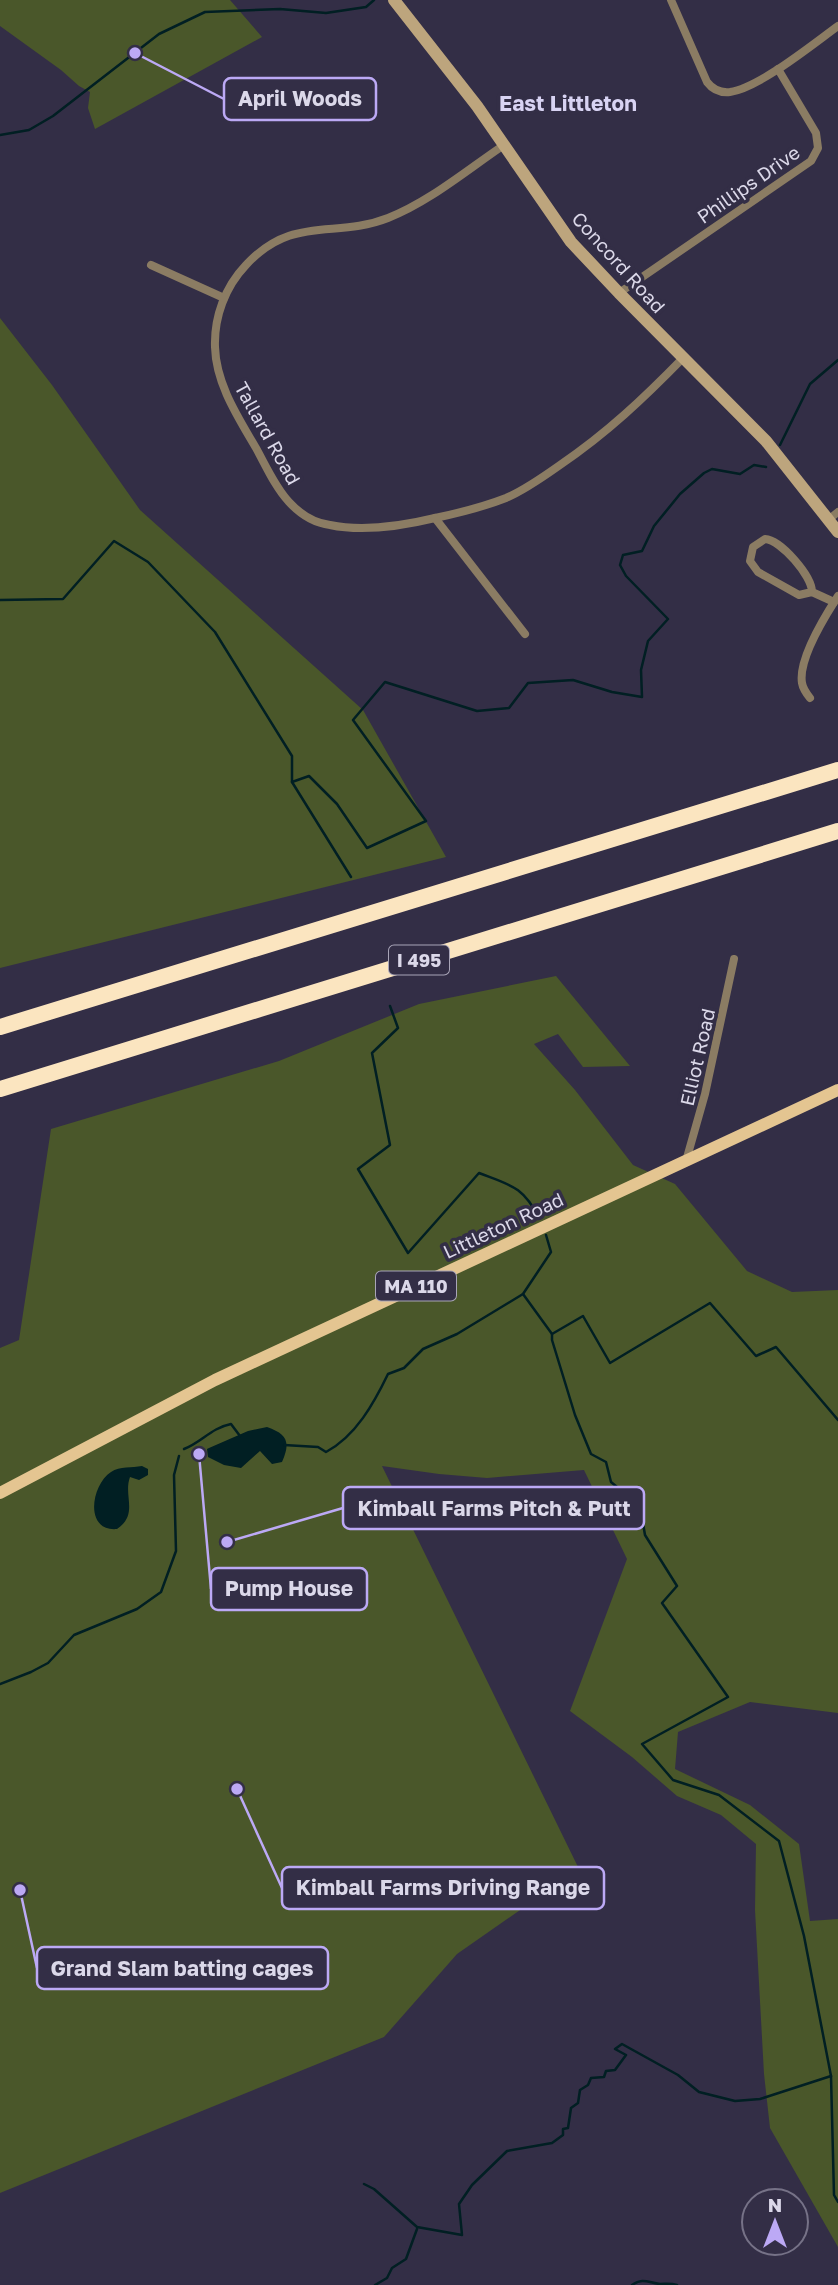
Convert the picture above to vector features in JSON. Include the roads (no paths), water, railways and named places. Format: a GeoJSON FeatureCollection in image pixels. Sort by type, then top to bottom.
{"type":"FeatureCollection","features":[{"type":"Feature","properties":{"kind":"highway"},"geometry":{"type":"LineString","coordinates":[[0,1027],[838,770]]}},
{"type":"Feature","properties":{"kind":"highway","name":"I 495"},"geometry":{"type":"LineString","coordinates":[[0,1089],[838,831]]}},
{"type":"Feature","properties":{"kind":"main road","name":"Concord Road"},"geometry":{"type":"LineString","coordinates":[[394,0],[477,106],[571,242],[618,293],[766,441],[833,516],[838,531]]}},
{"type":"Feature","properties":{"kind":"main road","name":"Littleton Road"},"geometry":{"type":"LineString","coordinates":[[0,1493],[215,1380],[838,1090]]}},
{"type":"Feature","properties":{"kind":"street"},"geometry":{"type":"LineString","coordinates":[[671,0],[706,82],[713,89],[723,92],[736,90],[778,69],[838,26]]}},
{"type":"Feature","properties":{"kind":"street","name":"Phillips Drive"},"geometry":{"type":"LineString","coordinates":[[618,293],[811,161],[818,148],[816,133],[778,69]]}},
{"type":"Feature","properties":{"kind":"street","name":"Tallard Road"},"geometry":{"type":"LineString","coordinates":[[504,145],[398,214],[369,224],[300,232],[275,242],[245,265],[224,298],[215,336],[219,374],[230,402],[289,502],[312,520],[331,526],[399,525],[435,518],[508,497],[543,477],[617,423],[683,358]]}},
{"type":"Feature","properties":{"kind":"street"},"geometry":{"type":"LineString","coordinates":[[151,265],[224,298]]}},
{"type":"Feature","properties":{"kind":"street"},"geometry":{"type":"LineString","coordinates":[[435,518],[526,634]]}},
{"type":"Feature","properties":{"kind":"street"},"geometry":{"type":"LineString","coordinates":[[810,698],[802,683],[804,667],[809,649],[836,599],[812,592],[799,595],[754,569],[750,561],[752,547],[765,539],[778,543],[808,578],[812,592]]}},
{"type":"Feature","properties":{"kind":"street","name":"Elliot Road"},"geometry":{"type":"LineString","coordinates":[[686,1161],[705,1094],[734,959]]}},
{"type":"Feature","properties":{"kind":"waterway"},"geometry":{"type":"LineString","coordinates":[[0,135],[29,130],[53,116],[159,34],[205,12],[280,9],[326,13],[366,7],[374,0]]}},
{"type":"Feature","properties":{"kind":"waterway"},"geometry":{"type":"LineString","coordinates":[[780,445],[810,384],[838,360]]}},
{"type":"Feature","properties":{"kind":"waterway"},"geometry":{"type":"LineString","coordinates":[[292,782],[309,776],[337,804],[367,848],[426,821],[353,720],[385,682],[477,711],[509,708],[528,683],[573,680],[612,692],[642,697],[641,670],[648,641],[668,619],[626,576],[620,565],[623,555],[642,551],[654,526],[680,494],[704,473],[712,469],[740,474],[754,465],[766,467]]}},
{"type":"Feature","properties":{"kind":"waterway"},"geometry":{"type":"LineString","coordinates":[[0,600],[63,599],[114,541],[148,562],[215,632],[292,756],[292,782],[351,877]]}},
{"type":"Feature","properties":{"kind":"waterway"},"geometry":{"type":"LineString","coordinates":[[390,1006],[398,1028],[372,1053],[390,1145],[358,1169],[408,1253],[479,1173],[515,1188],[527,1199],[539,1218]]}},
{"type":"Feature","properties":{"kind":"waterway"},"geometry":{"type":"LineString","coordinates":[[546,1235],[551,1252],[523,1294],[552,1334],[583,1316],[610,1363],[710,1303],[756,1356],[776,1347],[838,1420]]}},
{"type":"Feature","properties":{"kind":"waterway"},"geometry":{"type":"LineString","coordinates":[[284,1445],[318,1447],[326,1452],[346,1437],[363,1418],[388,1374],[404,1368],[423,1349],[457,1334],[523,1294]]}},
{"type":"Feature","properties":{"kind":"waterway"},"geometry":{"type":"LineString","coordinates":[[552,1334],[575,1415],[591,1454],[606,1462],[611,1482],[640,1506],[645,1535],[677,1586],[662,1603],[728,1697],[642,1744],[673,1780],[719,1795],[779,1841],[804,1936],[831,2076],[834,2195],[838,2202]]}},
{"type":"Feature","properties":{"kind":"waterway"},"geometry":{"type":"LineString","coordinates":[[184,1449],[231,1424],[240,1436]]}},
{"type":"Feature","properties":{"kind":"waterway"},"geometry":{"type":"LineString","coordinates":[[0,1684],[48,1663],[74,1635],[137,1609],[161,1592],[176,1551],[174,1475],[179,1456]]}},
{"type":"Feature","properties":{"kind":"waterway"},"geometry":{"type":"LineString","coordinates":[[364,2184],[374,2189],[417,2227],[462,2235],[459,2204],[472,2185],[507,2151],[552,2143],[563,2135],[563,2129],[568,2128],[571,2108],[578,2103],[580,2090],[588,2085],[591,2078],[604,2077],[606,2071],[615,2070],[626,2055],[615,2049],[622,2044],[678,2075],[699,2092],[735,2101],[760,2099],[831,2076]]}},
{"type":"Feature","properties":{"kind":"waterway"},"geometry":{"type":"LineString","coordinates":[[375,2285],[387,2278],[392,2268],[406,2259],[417,2229]]}},
{"type":"Feature","properties":{"kind":"waterway"},"geometry":{"type":"LineString","coordinates":[[632,2285],[643,2281],[677,2285]]}},
{"type":"Feature","properties":{"kind":"place","name":"April Woods"},"geometry":{"type":"Point","coordinates":[135,53]}},
{"type":"Feature","properties":{"kind":"place","name":"Pump House"},"geometry":{"type":"Point","coordinates":[199,1454]}},
{"type":"Feature","properties":{"kind":"place","name":"Kimball Farms Pitch & Putt"},"geometry":{"type":"Point","coordinates":[227,1542]}},
{"type":"Feature","properties":{"kind":"place","name":"Kimball Farms Driving Range"},"geometry":{"type":"Point","coordinates":[237,1789]}},
{"type":"Feature","properties":{"kind":"place","name":"Grand Slam batting cages"},"geometry":{"type":"Point","coordinates":[20,1890]}},
{"type":"Feature","properties":{"kind":"district","name":"East Littleton"},"geometry":{"type":"Point","coordinates":[568,103]}}]}
